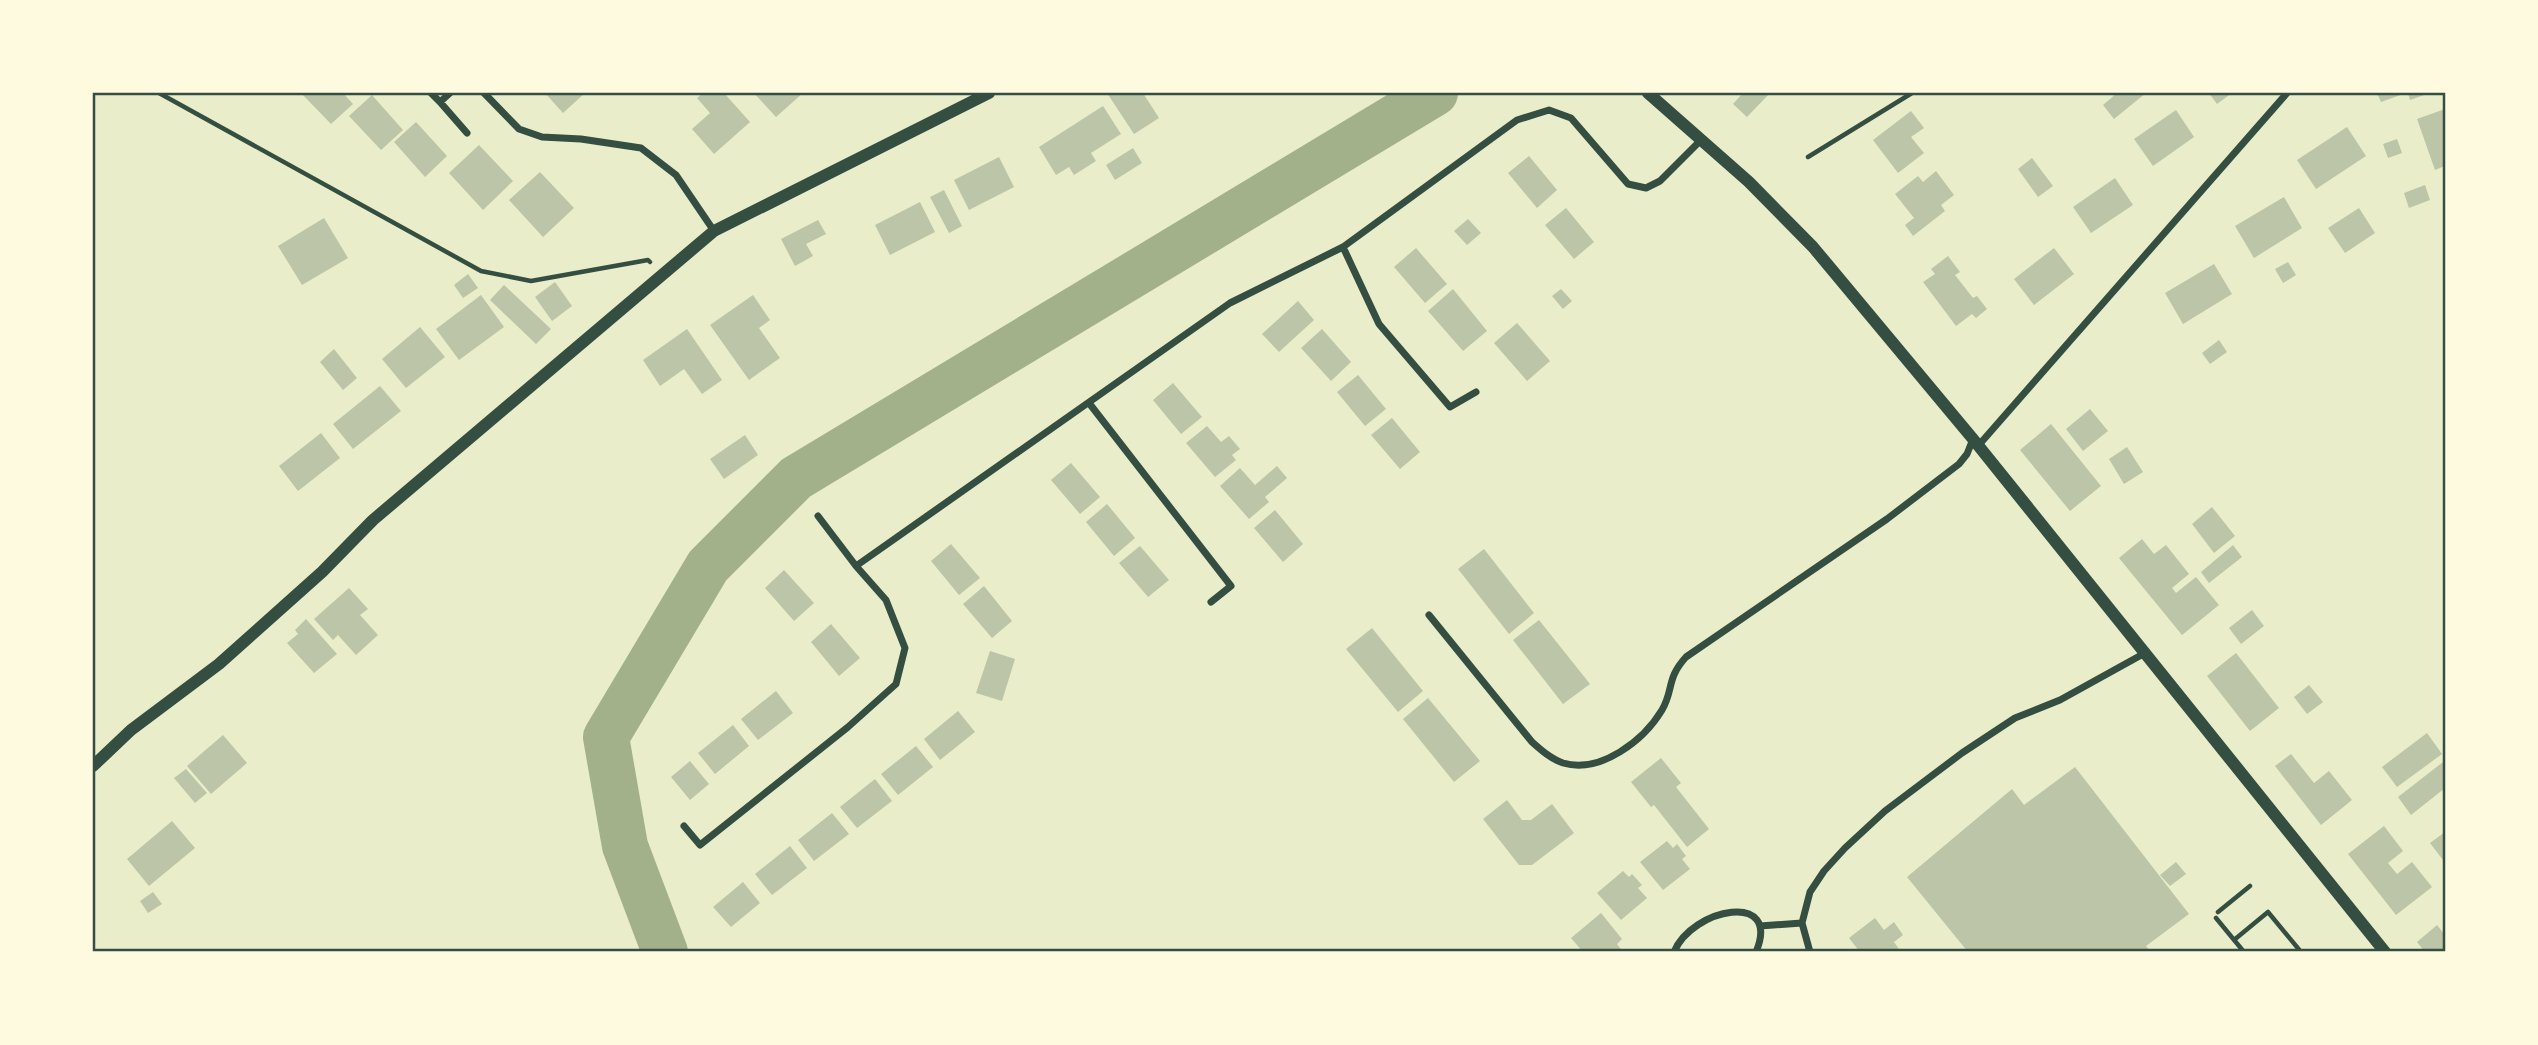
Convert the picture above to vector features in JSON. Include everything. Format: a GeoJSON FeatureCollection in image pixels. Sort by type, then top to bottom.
{"type":"FeatureCollection","features":[{"type":"Feature","properties":{"kind":"street"},"geometry":{"type":"LineString","coordinates":[[431,93],[467,133]]}},
{"type":"Feature","properties":{"kind":"street"},"geometry":{"type":"LineString","coordinates":[[440,102],[450,93]]}},
{"type":"Feature","properties":{"kind":"street"},"geometry":{"type":"LineString","coordinates":[[484,93],[519,128],[542,137],[581,139],[640,148],[676,175],[714,231]]}},
{"type":"Feature","properties":{"kind":"street"},"geometry":{"type":"LineString","coordinates":[[93,766],[131,730],[219,664],[322,572],[373,520],[714,231],[989,93]]}},
{"type":"Feature","properties":{"kind":"street"},"geometry":{"type":"LineString","coordinates":[[1648,93],[1759,192],[1813,247],[1976,442],[2385,952]]}},
{"type":"Feature","properties":{"kind":"street"},"geometry":{"type":"LineString","coordinates":[[1429,615],[1532,742],[1564,763],[1584,764],[1604,760],[1633,741],[1656,719],[1667,699],[1672,675],[1691,652],[1898,511],[1959,464],[2287,93]]}},
{"type":"Feature","properties":{"kind":"street"},"geometry":{"type":"LineString","coordinates":[[856,566],[1230,303],[1343,247],[1517,120],[1549,110],[1571,118],[1628,184],[1646,188],[1660,181],[1701,140]]}},
{"type":"Feature","properties":{"kind":"street"},"geometry":{"type":"LineString","coordinates":[[1343,247],[1379,324],[1450,407],[1476,392]]}},
{"type":"Feature","properties":{"kind":"street"},"geometry":{"type":"LineString","coordinates":[[1089,403],[1231,586],[1211,602]]}},
{"type":"Feature","properties":{"kind":"street"},"geometry":{"type":"LineString","coordinates":[[684,827],[700,845],[848,727],[896,684],[905,648],[886,600],[818,516]]}},
{"type":"Feature","properties":{"kind":"street"},"geometry":{"type":"LineString","coordinates":[[1810,952],[1802,923],[1810,892],[1824,871],[1845,848],[1905,794],[2015,718],[2060,700],[2144,653]]}},
{"type":"Feature","properties":{"kind":"street"},"geometry":{"type":"LineString","coordinates":[[1674,952],[1690,929],[1719,914],[1742,911],[1752,916],[1760,926],[1760,942],[1756,952]]}},
{"type":"Feature","properties":{"kind":"street"},"geometry":{"type":"LineString","coordinates":[[1760,926],[1802,923]]}},
{"type":"Feature","properties":{"kind":"path"},"geometry":{"type":"LineString","coordinates":[[159,93],[481,271],[531,281],[648,260],[666,272]]}},
{"type":"Feature","properties":{"kind":"path"},"geometry":{"type":"LineString","coordinates":[[1808,157],[1911,93]]}},
{"type":"Feature","properties":{"kind":"path"},"geometry":{"type":"LineString","coordinates":[[2244,952],[2217,915],[2250,886]]}},
{"type":"Feature","properties":{"kind":"path"},"geometry":{"type":"LineString","coordinates":[[2234,940],[2268,912],[2301,952]]}},
{"type":"Feature","properties":{"kind":"building"},"geometry":{"type":"Polygon","coordinates":[[[301,93],[343,93],[353,104],[331,124],[301,93]]]}},
{"type":"Feature","properties":{"kind":"building"},"geometry":{"type":"Polygon","coordinates":[[[545,93],[585,93],[563,113],[545,93]]]}},
{"type":"Feature","properties":{"kind":"building"},"geometry":{"type":"Polygon","coordinates":[[[703,93],[724,93],[750,122],[714,154],[692,129],[710,113],[697,98],[703,93]]]}},
{"type":"Feature","properties":{"kind":"building"},"geometry":{"type":"Polygon","coordinates":[[[754,93],[803,93],[776,117],[754,93]]]}},
{"type":"Feature","properties":{"kind":"building"},"geometry":{"type":"Polygon","coordinates":[[[1107,93],[1143,93],[1159,118],[1134,134],[1107,93]]]}},
{"type":"Feature","properties":{"kind":"building"},"geometry":{"type":"Polygon","coordinates":[[[1743,93],[1770,93],[1747,117],[1733,104],[1743,93]]]}},
{"type":"Feature","properties":{"kind":"building"},"geometry":{"type":"Polygon","coordinates":[[[2117,93],[2146,93],[2114,119],[2103,105],[2117,93]]]}},
{"type":"Feature","properties":{"kind":"building"},"geometry":{"type":"Polygon","coordinates":[[[2209,93],[2232,93],[2217,104],[2209,93]]]}},
{"type":"Feature","properties":{"kind":"building"},"geometry":{"type":"Polygon","coordinates":[[[2377,93],[2406,93],[2381,102],[2377,93]]]}},
{"type":"Feature","properties":{"kind":"building"},"geometry":{"type":"Polygon","coordinates":[[[2408,93],[2430,93],[2410,100],[2408,93]]]}},
{"type":"Feature","properties":{"kind":"building"},"geometry":{"type":"Polygon","coordinates":[[[372,95],[403,130],[381,150],[349,116],[372,95]]]}},
{"type":"Feature","properties":{"kind":"building"},"geometry":{"type":"Polygon","coordinates":[[[1103,106],[1121,134],[1091,153],[1096,161],[1074,175],[1069,167],[1056,175],[1039,147],[1103,106]]]}},
{"type":"Feature","properties":{"kind":"building"},"geometry":{"type":"Polygon","coordinates":[[[2445,109],[2445,166],[2435,170],[2417,119],[2445,109]]]}},
{"type":"Feature","properties":{"kind":"building"},"geometry":{"type":"Polygon","coordinates":[[[2176,110],[2194,137],[2153,166],[2134,139],[2176,110]]]}},
{"type":"Feature","properties":{"kind":"building"},"geometry":{"type":"Polygon","coordinates":[[[1911,111],[1924,128],[1911,137],[1924,153],[1898,173],[1873,140],[1911,111]]]}},
{"type":"Feature","properties":{"kind":"building"},"geometry":{"type":"Polygon","coordinates":[[[416,122],[447,156],[425,177],[394,142],[416,122]]]}},
{"type":"Feature","properties":{"kind":"building"},"geometry":{"type":"Polygon","coordinates":[[[2347,127],[2366,156],[2316,189],[2297,160],[2347,127]]]}},
{"type":"Feature","properties":{"kind":"building"},"geometry":{"type":"Polygon","coordinates":[[[2397,139],[2402,153],[2388,158],[2383,144],[2397,139]]]}},
{"type":"Feature","properties":{"kind":"building"},"geometry":{"type":"Polygon","coordinates":[[[479,145],[513,181],[483,210],[449,173],[479,145]]]}},
{"type":"Feature","properties":{"kind":"building"},"geometry":{"type":"Polygon","coordinates":[[[1133,148],[1142,163],[1115,180],[1106,165],[1133,148]]]}},
{"type":"Feature","properties":{"kind":"building"},"geometry":{"type":"Polygon","coordinates":[[[1529,156],[1557,190],[1537,208],[1508,173],[1529,156]]]}},
{"type":"Feature","properties":{"kind":"building"},"geometry":{"type":"Polygon","coordinates":[[[999,157],[1014,187],[969,210],[954,180],[999,157]]]}},
{"type":"Feature","properties":{"kind":"building"},"geometry":{"type":"Polygon","coordinates":[[[2032,158],[2053,186],[2038,197],[2018,169],[2032,158]]]}},
{"type":"Feature","properties":{"kind":"building"},"geometry":{"type":"Polygon","coordinates":[[[1936,171],[1954,195],[1941,205],[1945,211],[1913,236],[1905,225],[1914,218],[1895,194],[1918,176],[1923,182],[1936,171]]]}},
{"type":"Feature","properties":{"kind":"building"},"geometry":{"type":"Polygon","coordinates":[[[540,172],[574,208],[543,237],[509,200],[540,172]]]}},
{"type":"Feature","properties":{"kind":"building"},"geometry":{"type":"Polygon","coordinates":[[[2115,178],[2133,205],[2091,233],[2073,207],[2115,178]]]}},
{"type":"Feature","properties":{"kind":"building"},"geometry":{"type":"Polygon","coordinates":[[[2425,185],[2430,200],[2409,208],[2404,193],[2425,185]]]}},
{"type":"Feature","properties":{"kind":"building"},"geometry":{"type":"Polygon","coordinates":[[[944,190],[962,226],[949,233],[930,197],[944,190]]]}},
{"type":"Feature","properties":{"kind":"building"},"geometry":{"type":"Polygon","coordinates":[[[2284,197],[2302,228],[2254,258],[2235,226],[2284,197]]]}},
{"type":"Feature","properties":{"kind":"building"},"geometry":{"type":"Polygon","coordinates":[[[920,202],[935,232],[890,255],[875,225],[920,202]]]}},
{"type":"Feature","properties":{"kind":"building"},"geometry":{"type":"Polygon","coordinates":[[[1566,208],[1594,242],[1574,259],[1545,225],[1566,208]]]}},
{"type":"Feature","properties":{"kind":"building"},"geometry":{"type":"Polygon","coordinates":[[[2359,208],[2375,233],[2345,253],[2328,228],[2359,208]]]}},
{"type":"Feature","properties":{"kind":"building"},"geometry":{"type":"Polygon","coordinates":[[[324,218],[348,258],[302,285],[278,246],[324,218]]]}},
{"type":"Feature","properties":{"kind":"building"},"geometry":{"type":"Polygon","coordinates":[[[1468,219],[1481,233],[1467,245],[1454,231],[1468,219]]]}},
{"type":"Feature","properties":{"kind":"building"},"geometry":{"type":"Polygon","coordinates":[[[818,220],[826,234],[806,244],[813,256],[795,266],[781,239],[818,220]]]}},
{"type":"Feature","properties":{"kind":"building"},"geometry":{"type":"Polygon","coordinates":[[[1416,248],[1447,284],[1425,303],[1394,267],[1416,248]]]}},
{"type":"Feature","properties":{"kind":"building"},"geometry":{"type":"Polygon","coordinates":[[[2054,248],[2074,274],[2034,305],[2014,279],[2054,248]]]}},
{"type":"Feature","properties":{"kind":"building"},"geometry":{"type":"Polygon","coordinates":[[[1948,256],[1960,272],[1955,275],[1973,298],[1977,296],[1987,309],[1976,318],[1972,314],[1956,326],[1923,282],[1935,274],[1931,269],[1948,256]]]}},
{"type":"Feature","properties":{"kind":"building"},"geometry":{"type":"Polygon","coordinates":[[[2288,262],[2296,275],[2283,283],[2275,269],[2288,262]]]}},
{"type":"Feature","properties":{"kind":"building"},"geometry":{"type":"Polygon","coordinates":[[[2214,264],[2232,294],[2183,324],[2165,293],[2214,264]]]}},
{"type":"Feature","properties":{"kind":"building"},"geometry":{"type":"Polygon","coordinates":[[[468,274],[478,288],[463,298],[454,285],[468,274]]]}},
{"type":"Feature","properties":{"kind":"building"},"geometry":{"type":"Polygon","coordinates":[[[555,282],[572,306],[552,321],[535,297],[555,282]]]}},
{"type":"Feature","properties":{"kind":"building"},"geometry":{"type":"Polygon","coordinates":[[[504,285],[551,329],[536,344],[490,300],[504,285]]]}},
{"type":"Feature","properties":{"kind":"building"},"geometry":{"type":"Polygon","coordinates":[[[1453,289],[1487,331],[1463,351],[1428,311],[1453,289]]]}},
{"type":"Feature","properties":{"kind":"building"},"geometry":{"type":"Polygon","coordinates":[[[1561,289],[1572,301],[1563,309],[1552,296],[1561,289]]]}},
{"type":"Feature","properties":{"kind":"building"},"geometry":{"type":"Polygon","coordinates":[[[481,295],[504,327],[459,360],[436,329],[481,295]]]}},
{"type":"Feature","properties":{"kind":"building"},"geometry":{"type":"Polygon","coordinates":[[[753,295],[770,320],[759,328],[780,358],[749,380],[710,325],[753,295]]]}},
{"type":"Feature","properties":{"kind":"building"},"geometry":{"type":"Polygon","coordinates":[[[1298,301],[1314,320],[1279,352],[1262,334],[1298,301]]]}},
{"type":"Feature","properties":{"kind":"building"},"geometry":{"type":"Polygon","coordinates":[[[1517,323],[1550,361],[1527,381],[1494,343],[1517,323]]]}},
{"type":"Feature","properties":{"kind":"building"},"geometry":{"type":"Polygon","coordinates":[[[420,327],[445,357],[406,388],[382,359],[420,327]]]}},
{"type":"Feature","properties":{"kind":"building"},"geometry":{"type":"Polygon","coordinates":[[[687,329],[722,380],[702,394],[684,369],[660,386],[643,360],[687,329]]]}},
{"type":"Feature","properties":{"kind":"building"},"geometry":{"type":"Polygon","coordinates":[[[1322,329],[1351,362],[1331,381],[1301,348],[1322,329]]]}},
{"type":"Feature","properties":{"kind":"building"},"geometry":{"type":"Polygon","coordinates":[[[2219,340],[2227,352],[2210,364],[2202,353],[2219,340]]]}},
{"type":"Feature","properties":{"kind":"building"},"geometry":{"type":"Polygon","coordinates":[[[334,349],[357,378],[343,390],[320,362],[334,349]]]}},
{"type":"Feature","properties":{"kind":"building"},"geometry":{"type":"Polygon","coordinates":[[[1358,375],[1386,409],[1365,426],[1337,392],[1358,375]]]}},
{"type":"Feature","properties":{"kind":"building"},"geometry":{"type":"Polygon","coordinates":[[[1173,383],[1202,417],[1181,434],[1153,400],[1173,383]]]}},
{"type":"Feature","properties":{"kind":"building"},"geometry":{"type":"Polygon","coordinates":[[[380,386],[401,411],[353,449],[333,424],[380,386]]]}},
{"type":"Feature","properties":{"kind":"building"},"geometry":{"type":"Polygon","coordinates":[[[2090,409],[2108,431],[2083,451],[2066,429],[2090,409]]]}},
{"type":"Feature","properties":{"kind":"building"},"geometry":{"type":"Polygon","coordinates":[[[1392,418],[1420,452],[1400,469],[1371,435],[1392,418]]]}},
{"type":"Feature","properties":{"kind":"building"},"geometry":{"type":"Polygon","coordinates":[[[2051,424],[2101,486],[2070,511],[2020,450],[2051,424]]]}},
{"type":"Feature","properties":{"kind":"building"},"geometry":{"type":"Polygon","coordinates":[[[1207,426],[1221,442],[1229,436],[1240,449],[1232,455],[1236,460],[1215,477],[1186,443],[1207,426]]]}},
{"type":"Feature","properties":{"kind":"building"},"geometry":{"type":"Polygon","coordinates":[[[321,433],[340,458],[298,491],[279,466],[321,433]]]}},
{"type":"Feature","properties":{"kind":"building"},"geometry":{"type":"Polygon","coordinates":[[[745,435],[758,455],[724,479],[710,459],[745,435]]]}},
{"type":"Feature","properties":{"kind":"building"},"geometry":{"type":"Polygon","coordinates":[[[2127,447],[2143,472],[2124,484],[2109,459],[2127,447]]]}},
{"type":"Feature","properties":{"kind":"building"},"geometry":{"type":"Polygon","coordinates":[[[1071,463],[1100,497],[1080,514],[1051,480],[1071,463]]]}},
{"type":"Feature","properties":{"kind":"building"},"geometry":{"type":"Polygon","coordinates":[[[1277,466],[1287,478],[1265,497],[1269,502],[1249,519],[1220,486],[1240,468],[1255,485],[1277,466]]]}},
{"type":"Feature","properties":{"kind":"building"},"geometry":{"type":"Polygon","coordinates":[[[1107,504],[1135,538],[1114,556],[1086,522],[1107,504]]]}},
{"type":"Feature","properties":{"kind":"building"},"geometry":{"type":"Polygon","coordinates":[[[2212,507],[2235,536],[2214,553],[2192,524],[2212,507]]]}},
{"type":"Feature","properties":{"kind":"building"},"geometry":{"type":"Polygon","coordinates":[[[1275,510],[1303,544],[1283,562],[1254,528],[1275,510]]]}},
{"type":"Feature","properties":{"kind":"building"},"geometry":{"type":"Polygon","coordinates":[[[2142,539],[2154,554],[2166,545],[2189,574],[2172,588],[2176,593],[2196,577],[2219,605],[2182,635],[2119,558],[2142,539]]]}},
{"type":"Feature","properties":{"kind":"building"},"geometry":{"type":"Polygon","coordinates":[[[951,544],[980,578],[959,595],[931,561],[951,544]]]}},
{"type":"Feature","properties":{"kind":"building"},"geometry":{"type":"Polygon","coordinates":[[[2233,545],[2242,557],[2209,583],[2201,572],[2233,545]]]}},
{"type":"Feature","properties":{"kind":"building"},"geometry":{"type":"Polygon","coordinates":[[[1140,546],[1169,580],[1148,597],[1119,563],[1140,546]]]}},
{"type":"Feature","properties":{"kind":"building"},"geometry":{"type":"Polygon","coordinates":[[[1484,549],[1534,613],[1509,634],[1458,569],[1484,549]]]}},
{"type":"Feature","properties":{"kind":"building"},"geometry":{"type":"Polygon","coordinates":[[[784,570],[814,603],[794,621],[765,588],[784,570]]]}},
{"type":"Feature","properties":{"kind":"building"},"geometry":{"type":"Polygon","coordinates":[[[984,586],[1012,621],[992,638],[963,604],[984,586]]]}},
{"type":"Feature","properties":{"kind":"building"},"geometry":{"type":"Polygon","coordinates":[[[349,588],[368,609],[360,615],[378,635],[356,655],[338,635],[333,640],[314,619],[349,588]]]}},
{"type":"Feature","properties":{"kind":"building"},"geometry":{"type":"Polygon","coordinates":[[[2252,610],[2264,626],[2241,644],[2229,628],[2252,610]]]}},
{"type":"Feature","properties":{"kind":"building"},"geometry":{"type":"Polygon","coordinates":[[[306,619],[337,654],[314,673],[287,643],[298,634],[295,630],[306,619]]]}},
{"type":"Feature","properties":{"kind":"building"},"geometry":{"type":"Polygon","coordinates":[[[1539,620],[1590,684],[1563,704],[1513,640],[1539,620]]]}},
{"type":"Feature","properties":{"kind":"building"},"geometry":{"type":"Polygon","coordinates":[[[831,624],[860,658],[839,676],[811,642],[831,624]]]}},
{"type":"Feature","properties":{"kind":"building"},"geometry":{"type":"Polygon","coordinates":[[[1372,628],[1423,691],[1398,712],[1346,649],[1372,628]]]}},
{"type":"Feature","properties":{"kind":"building"},"geometry":{"type":"Polygon","coordinates":[[[990,651],[1015,659],[1002,701],[976,693],[990,651]]]}},
{"type":"Feature","properties":{"kind":"building"},"geometry":{"type":"Polygon","coordinates":[[[2236,653],[2279,708],[2250,731],[2207,676],[2236,653]]]}},
{"type":"Feature","properties":{"kind":"building"},"geometry":{"type":"Polygon","coordinates":[[[2309,685],[2323,702],[2307,714],[2294,697],[2309,685]]]}},
{"type":"Feature","properties":{"kind":"building"},"geometry":{"type":"Polygon","coordinates":[[[776,691],[793,713],[758,740],[741,719],[776,691]]]}},
{"type":"Feature","properties":{"kind":"building"},"geometry":{"type":"Polygon","coordinates":[[[1428,698],[1480,761],[1454,782],[1403,719],[1428,698]]]}},
{"type":"Feature","properties":{"kind":"building"},"geometry":{"type":"Polygon","coordinates":[[[958,711],[975,732],[940,760],[924,739],[958,711]]]}},
{"type":"Feature","properties":{"kind":"building"},"geometry":{"type":"Polygon","coordinates":[[[733,725],[749,746],[715,774],[698,753],[733,725]]]}},
{"type":"Feature","properties":{"kind":"building"},"geometry":{"type":"Polygon","coordinates":[[[2427,733],[2442,754],[2397,787],[2382,767],[2427,733]]]}},
{"type":"Feature","properties":{"kind":"building"},"geometry":{"type":"Polygon","coordinates":[[[223,735],[247,763],[211,794],[187,766],[223,735]]]}},
{"type":"Feature","properties":{"kind":"building"},"geometry":{"type":"Polygon","coordinates":[[[916,746],[933,767],[898,795],[881,774],[916,746]]]}},
{"type":"Feature","properties":{"kind":"building"},"geometry":{"type":"Polygon","coordinates":[[[2291,754],[2314,783],[2329,771],[2352,800],[2321,825],[2275,766],[2291,754]]]}},
{"type":"Feature","properties":{"kind":"building"},"geometry":{"type":"Polygon","coordinates":[[[1661,758],[1681,783],[1676,787],[1709,829],[1687,847],[1654,805],[1651,807],[1631,782],[1661,758]]]}},
{"type":"Feature","properties":{"kind":"building"},"geometry":{"type":"Polygon","coordinates":[[[690,761],[709,784],[690,800],[671,777],[690,761]]]}},
{"type":"Feature","properties":{"kind":"building"},"geometry":{"type":"Polygon","coordinates":[[[2443,762],[2445,788],[2411,815],[2398,797],[2443,762]]]}},
{"type":"Feature","properties":{"kind":"building"},"geometry":{"type":"Polygon","coordinates":[[[2075,767],[2189,914],[2146,946],[2151,952],[1968,952],[1907,877],[2012,789],[2024,805],[2075,767]]]}},
{"type":"Feature","properties":{"kind":"building"},"geometry":{"type":"Polygon","coordinates":[[[186,769],[207,793],[195,803],[174,778],[186,769]]]}},
{"type":"Feature","properties":{"kind":"building"},"geometry":{"type":"Polygon","coordinates":[[[875,779],[892,801],[857,828],[840,807],[875,779]]]}},
{"type":"Feature","properties":{"kind":"building"},"geometry":{"type":"Polygon","coordinates":[[[1507,800],[1522,820],[1531,820],[1552,804],[1574,833],[1532,865],[1519,865],[1483,819],[1507,800]]]}},
{"type":"Feature","properties":{"kind":"building"},"geometry":{"type":"Polygon","coordinates":[[[832,813],[849,834],[814,861],[798,840],[832,813]]]}},
{"type":"Feature","properties":{"kind":"building"},"geometry":{"type":"Polygon","coordinates":[[[172,821],[195,848],[149,886],[127,859],[172,821]]]}},
{"type":"Feature","properties":{"kind":"building"},"geometry":{"type":"Polygon","coordinates":[[[2384,826],[2403,851],[2388,863],[2397,874],[2412,862],[2432,887],[2396,915],[2348,854],[2384,826]]]}},
{"type":"Feature","properties":{"kind":"building"},"geometry":{"type":"Polygon","coordinates":[[[2445,832],[2445,858],[2443,860],[2430,843],[2445,832]]]}},
{"type":"Feature","properties":{"kind":"building"},"geometry":{"type":"Polygon","coordinates":[[[1667,841],[1673,848],[1677,844],[1686,856],[1682,859],[1690,869],[1663,890],[1640,862],[1667,841]]]}},
{"type":"Feature","properties":{"kind":"building"},"geometry":{"type":"Polygon","coordinates":[[[790,846],[807,868],[772,895],[755,874],[790,846]]]}},
{"type":"Feature","properties":{"kind":"building"},"geometry":{"type":"Polygon","coordinates":[[[2176,862],[2186,874],[2170,886],[2160,875],[2176,862]]]}},
{"type":"Feature","properties":{"kind":"building"},"geometry":{"type":"Polygon","coordinates":[[[1623,871],[1629,877],[1632,874],[1642,885],[1638,888],[1647,898],[1621,920],[1597,893],[1623,871]]]}},
{"type":"Feature","properties":{"kind":"building"},"geometry":{"type":"Polygon","coordinates":[[[743,882],[760,903],[731,927],[713,907],[743,882]]]}},
{"type":"Feature","properties":{"kind":"building"},"geometry":{"type":"Polygon","coordinates":[[[153,892],[162,904],[148,913],[140,901],[153,892]]]}},
{"type":"Feature","properties":{"kind":"building"},"geometry":{"type":"Polygon","coordinates":[[[1601,913],[1622,939],[1617,944],[1623,952],[1583,952],[1571,938],[1601,913]]]}},
{"type":"Feature","properties":{"kind":"building"},"geometry":{"type":"Polygon","coordinates":[[[1875,918],[1884,930],[1894,922],[1903,935],[1894,942],[1901,952],[1860,952],[1849,938],[1875,918]]]}},
{"type":"Feature","properties":{"kind":"building"},"geometry":{"type":"Polygon","coordinates":[[[2437,925],[2445,935],[2445,952],[2425,952],[2417,942],[2437,925]]]}},
{"type":"Feature","properties":{"kind":"waterway"},"geometry":{"type":"LineString","coordinates":[[665,952],[625,846],[606,737],[708,566],[796,478],[1435,93]]}}]}
